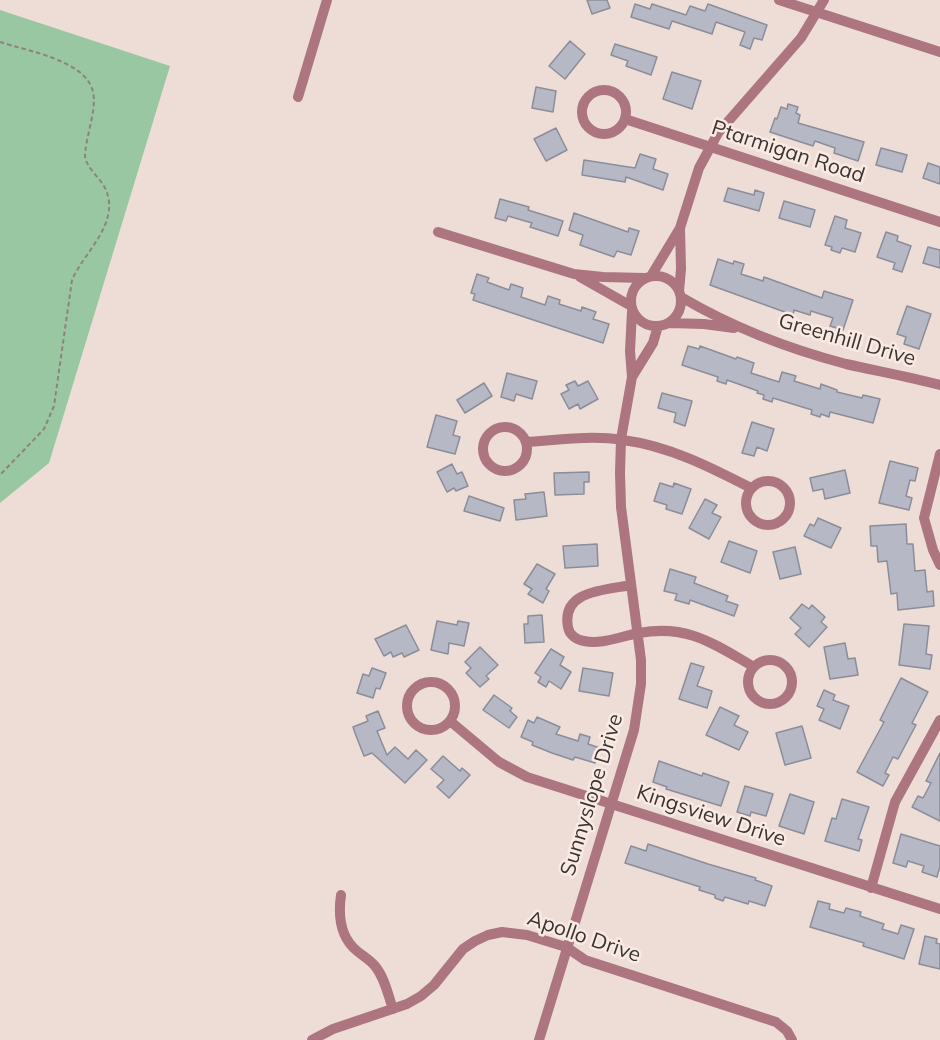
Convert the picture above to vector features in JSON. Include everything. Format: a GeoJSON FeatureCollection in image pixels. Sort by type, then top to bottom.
{"type":"FeatureCollection","features":[{"type":"Feature","properties":{"kind":"street"},"geometry":{"type":"LineString","coordinates":[[298,97],[327,0]]}},
{"type":"Feature","properties":{"kind":"street"},"geometry":{"type":"LineString","coordinates":[[779,0],[940,52]]}},
{"type":"Feature","properties":{"kind":"street"},"geometry":{"type":"LineString","coordinates":[[632,309],[632,293],[639,282],[648,277],[680,228],[699,168],[709,147],[728,118],[782,61],[818,13],[824,0]]}},
{"type":"Feature","properties":{"kind":"street"},"geometry":{"type":"LineString","coordinates":[[610,91],[625,105],[625,119],[622,126],[610,134],[595,132],[585,122],[583,108],[590,96],[610,91]]}},
{"type":"Feature","properties":{"kind":"street","name":"Ptarmigan Road"},"geometry":{"type":"LineString","coordinates":[[625,119],[940,222]]}},
{"type":"Feature","properties":{"kind":"street"},"geometry":{"type":"LineString","coordinates":[[438,232],[574,274],[616,296],[632,309],[642,322],[648,325],[663,325],[678,313],[681,269],[680,228]]}},
{"type":"Feature","properties":{"kind":"street"},"geometry":{"type":"LineString","coordinates":[[574,274],[614,278],[665,277],[671,281],[680,294]]}},
{"type":"Feature","properties":{"kind":"street","name":"Greenhill Drive"},"geometry":{"type":"LineString","coordinates":[[680,294],[704,311],[745,330],[845,363],[940,385]]}},
{"type":"Feature","properties":{"kind":"street","name":"Sunnyslope Drive"},"geometry":{"type":"LineString","coordinates":[[538,1040],[639,708],[641,684],[637,633],[621,507],[621,440],[632,377],[630,351],[632,309]]}},
{"type":"Feature","properties":{"kind":"street","name":"Greenhill Drive"},"geometry":{"type":"LineString","coordinates":[[663,325],[704,324],[745,330]]}},
{"type":"Feature","properties":{"kind":"street","name":"Sunnyslope Drive"},"geometry":{"type":"LineString","coordinates":[[632,377],[663,325]]}},
{"type":"Feature","properties":{"kind":"street"},"geometry":{"type":"LineString","coordinates":[[504,427],[518,431],[526,442],[525,457],[516,468],[501,470],[494,468],[484,457],[486,436],[497,428],[504,427]]}},
{"type":"Feature","properties":{"kind":"street"},"geometry":{"type":"LineString","coordinates":[[526,442],[582,439],[621,440],[680,454],[752,488]]}},
{"type":"Feature","properties":{"kind":"street"},"geometry":{"type":"LineString","coordinates":[[940,454],[924,518],[940,565]]}},
{"type":"Feature","properties":{"kind":"street"},"geometry":{"type":"LineString","coordinates":[[770,481],[783,487],[789,499],[787,513],[783,518],[770,525],[762,524],[750,516],[746,502],[752,488],[770,481]]}},
{"type":"Feature","properties":{"kind":"street"},"geometry":{"type":"LineString","coordinates":[[631,585],[578,597],[568,616],[568,628],[572,636],[584,641],[599,642],[661,630],[684,632],[711,642],[754,667]]}},
{"type":"Feature","properties":{"kind":"street"},"geometry":{"type":"LineString","coordinates":[[766,661],[785,666],[790,672],[792,685],[786,698],[773,704],[765,704],[753,696],[748,681],[754,667],[766,661]]}},
{"type":"Feature","properties":{"kind":"street"},"geometry":{"type":"LineString","coordinates":[[431,682],[445,687],[454,699],[450,721],[444,726],[427,730],[413,722],[406,707],[411,692],[423,683],[431,682]]}},
{"type":"Feature","properties":{"kind":"street"},"geometry":{"type":"LineString","coordinates":[[871,888],[895,802],[940,720]]}},
{"type":"Feature","properties":{"kind":"street","name":"Kingsview Drive"},"geometry":{"type":"LineString","coordinates":[[450,721],[499,762],[526,777],[940,909]]}},
{"type":"Feature","properties":{"kind":"street"},"geometry":{"type":"LineString","coordinates":[[341,895],[339,910],[343,931],[349,942],[375,966],[393,1009]]}},
{"type":"Feature","properties":{"kind":"street","name":"Apollo Drive"},"geometry":{"type":"LineString","coordinates":[[312,1040],[333,1029],[393,1009],[421,996],[434,985],[463,949],[488,935],[502,932],[517,933],[566,947],[585,960],[776,1022],[782,1025],[791,1039]]}},
{"type":"Feature","properties":{"kind":"path"},"geometry":{"type":"LineString","coordinates":[[0,42],[67,63],[86,77],[93,92],[85,158],[90,168],[101,180],[108,196],[110,211],[103,230],[72,280],[54,406],[44,429],[0,475]]}},
{"type":"Feature","properties":{"kind":"green space"},"geometry":{"type":"Polygon","coordinates":[[[0,10],[170,66],[49,463],[0,503],[0,10]]]}},
{"type":"Feature","properties":{"kind":"building"},"geometry":{"type":"Polygon","coordinates":[[[587,0],[607,0],[610,8],[592,14],[587,0]]]}},
{"type":"Feature","properties":{"kind":"building"},"geometry":{"type":"Polygon","coordinates":[[[635,4],[650,9],[652,4],[686,15],[690,6],[705,11],[708,4],[767,25],[762,40],[754,38],[750,49],[740,45],[745,32],[716,22],[712,34],[672,21],[669,29],[631,17],[635,4]]]}},
{"type":"Feature","properties":{"kind":"building"},"geometry":{"type":"Polygon","coordinates":[[[570,41],[585,54],[565,79],[549,66],[570,41]]]}},
{"type":"Feature","properties":{"kind":"building"},"geometry":{"type":"Polygon","coordinates":[[[615,44],[657,57],[651,75],[626,66],[628,61],[611,55],[615,44]]]}},
{"type":"Feature","properties":{"kind":"building"},"geometry":{"type":"Polygon","coordinates":[[[672,72],[701,81],[692,109],[663,99],[672,72]]]}},
{"type":"Feature","properties":{"kind":"building"},"geometry":{"type":"Polygon","coordinates":[[[536,87],[556,91],[553,112],[532,108],[536,87]]]}},
{"type":"Feature","properties":{"kind":"building"},"geometry":{"type":"Polygon","coordinates":[[[788,104],[798,107],[796,113],[800,115],[798,123],[864,142],[858,161],[834,153],[835,148],[815,141],[813,146],[770,132],[781,107],[787,109],[788,104]]]}},
{"type":"Feature","properties":{"kind":"building"},"geometry":{"type":"Polygon","coordinates":[[[556,128],[567,150],[546,161],[534,139],[556,128]]]}},
{"type":"Feature","properties":{"kind":"building"},"geometry":{"type":"Polygon","coordinates":[[[881,148],[907,155],[902,172],[876,165],[881,148]]]}},
{"type":"Feature","properties":{"kind":"building"},"geometry":{"type":"Polygon","coordinates":[[[640,154],[656,159],[653,169],[668,174],[663,190],[626,177],[625,182],[582,175],[584,160],[635,168],[640,154]]]}},
{"type":"Feature","properties":{"kind":"building"},"geometry":{"type":"Polygon","coordinates":[[[928,163],[940,167],[940,184],[923,178],[928,163]]]}},
{"type":"Feature","properties":{"kind":"building"},"geometry":{"type":"Polygon","coordinates":[[[728,188],[754,195],[755,190],[764,193],[759,211],[724,201],[728,188]]]}},
{"type":"Feature","properties":{"kind":"building"},"geometry":{"type":"Polygon","coordinates":[[[500,199],[529,207],[528,210],[563,221],[558,236],[530,227],[532,223],[508,216],[506,221],[495,218],[500,199]]]}},
{"type":"Feature","properties":{"kind":"building"},"geometry":{"type":"Polygon","coordinates":[[[784,201],[815,210],[810,227],[779,218],[784,201]]]}},
{"type":"Feature","properties":{"kind":"building"},"geometry":{"type":"Polygon","coordinates":[[[574,213],[628,232],[629,228],[639,231],[631,255],[617,251],[614,257],[580,245],[583,235],[569,230],[574,213]]]}},
{"type":"Feature","properties":{"kind":"building"},"geometry":{"type":"Polygon","coordinates":[[[835,216],[847,220],[845,228],[861,233],[855,252],[842,248],[840,253],[825,245],[835,216]]]}},
{"type":"Feature","properties":{"kind":"building"},"geometry":{"type":"Polygon","coordinates":[[[886,232],[898,236],[897,241],[911,246],[902,272],[893,269],[895,263],[877,257],[886,232]]]}},
{"type":"Feature","properties":{"kind":"building"},"geometry":{"type":"Polygon","coordinates":[[[928,247],[940,250],[940,268],[923,263],[928,247]]]}},
{"type":"Feature","properties":{"kind":"building"},"geometry":{"type":"Polygon","coordinates":[[[718,259],[733,264],[734,261],[744,264],[741,274],[763,281],[764,277],[822,298],[824,291],[853,300],[843,330],[830,326],[833,318],[811,311],[810,315],[794,310],[793,315],[710,285],[718,259]]]}},
{"type":"Feature","properties":{"kind":"building"},"geometry":{"type":"Polygon","coordinates":[[[477,274],[489,278],[487,282],[509,290],[511,284],[523,288],[521,297],[545,305],[548,296],[560,300],[559,304],[581,311],[582,307],[596,312],[593,319],[609,324],[603,343],[473,300],[475,294],[471,293],[477,274]]]}},
{"type":"Feature","properties":{"kind":"building"},"geometry":{"type":"Polygon","coordinates":[[[907,306],[931,314],[919,349],[904,344],[906,337],[897,334],[907,306]]]}},
{"type":"Feature","properties":{"kind":"building"},"geometry":{"type":"Polygon","coordinates":[[[688,346],[699,349],[700,346],[754,363],[751,373],[779,382],[782,372],[796,376],[794,381],[820,389],[821,384],[837,392],[862,398],[863,395],[880,399],[873,423],[830,412],[829,417],[821,414],[820,417],[811,414],[812,410],[773,398],[772,402],[763,399],[764,395],[757,393],[758,391],[727,380],[726,384],[717,381],[718,377],[682,365],[688,346]]]}},
{"type":"Feature","properties":{"kind":"building"},"geometry":{"type":"Polygon","coordinates":[[[507,373],[537,381],[532,399],[516,394],[514,401],[501,397],[507,373]]]}},
{"type":"Feature","properties":{"kind":"building"},"geometry":{"type":"Polygon","coordinates":[[[575,381],[578,386],[588,381],[598,399],[580,409],[578,404],[569,409],[561,394],[569,390],[566,385],[575,381]]]}},
{"type":"Feature","properties":{"kind":"building"},"geometry":{"type":"Polygon","coordinates":[[[484,383],[492,396],[465,413],[457,400],[484,383]]]}},
{"type":"Feature","properties":{"kind":"building"},"geometry":{"type":"Polygon","coordinates":[[[662,393],[692,401],[685,426],[674,422],[676,413],[658,408],[662,393]]]}},
{"type":"Feature","properties":{"kind":"building"},"geometry":{"type":"Polygon","coordinates":[[[436,415],[457,421],[453,435],[460,437],[455,454],[427,447],[436,415]]]}},
{"type":"Feature","properties":{"kind":"building"},"geometry":{"type":"Polygon","coordinates":[[[752,422],[774,429],[767,451],[757,447],[754,456],[742,453],[752,422]]]}},
{"type":"Feature","properties":{"kind":"building"},"geometry":{"type":"Polygon","coordinates":[[[890,461],[918,468],[915,481],[910,480],[906,496],[912,498],[909,510],[879,503],[890,461]]]}},
{"type":"Feature","properties":{"kind":"building"},"geometry":{"type":"Polygon","coordinates":[[[452,464],[457,474],[462,472],[468,486],[456,491],[454,488],[447,492],[437,472],[452,464]]]}},
{"type":"Feature","properties":{"kind":"building"},"geometry":{"type":"Polygon","coordinates":[[[845,470],[850,493],[825,499],[823,489],[813,491],[810,478],[845,470]]]}},
{"type":"Feature","properties":{"kind":"building"},"geometry":{"type":"Polygon","coordinates":[[[589,472],[589,482],[584,482],[584,494],[555,495],[554,473],[589,472]]]}},
{"type":"Feature","properties":{"kind":"building"},"geometry":{"type":"Polygon","coordinates":[[[660,483],[673,487],[674,483],[691,489],[682,514],[666,509],[667,505],[654,501],[660,483]]]}},
{"type":"Feature","properties":{"kind":"building"},"geometry":{"type":"Polygon","coordinates":[[[544,492],[547,516],[516,520],[514,500],[526,499],[525,494],[544,492]]]}},
{"type":"Feature","properties":{"kind":"building"},"geometry":{"type":"Polygon","coordinates":[[[469,496],[504,508],[500,521],[464,511],[469,496]]]}},
{"type":"Feature","properties":{"kind":"building"},"geometry":{"type":"Polygon","coordinates":[[[705,499],[717,505],[712,513],[721,517],[709,539],[689,528],[705,499]]]}},
{"type":"Feature","properties":{"kind":"building"},"geometry":{"type":"Polygon","coordinates":[[[818,518],[841,528],[831,548],[804,536],[810,524],[814,526],[818,518]]]}},
{"type":"Feature","properties":{"kind":"building"},"geometry":{"type":"Polygon","coordinates":[[[906,524],[907,544],[913,544],[915,571],[925,570],[927,592],[933,591],[934,606],[898,610],[897,593],[891,594],[887,561],[878,562],[877,546],[871,546],[870,526],[906,524]]]}},
{"type":"Feature","properties":{"kind":"building"},"geometry":{"type":"Polygon","coordinates":[[[729,541],[757,551],[750,573],[721,562],[729,541]]]}},
{"type":"Feature","properties":{"kind":"building"},"geometry":{"type":"Polygon","coordinates":[[[597,544],[598,566],[565,568],[563,546],[597,544]]]}},
{"type":"Feature","properties":{"kind":"building"},"geometry":{"type":"Polygon","coordinates":[[[795,547],[801,574],[780,579],[773,552],[795,547]]]}},
{"type":"Feature","properties":{"kind":"building"},"geometry":{"type":"Polygon","coordinates":[[[537,564],[555,574],[546,589],[549,591],[543,603],[528,594],[532,589],[524,584],[537,564]]]}},
{"type":"Feature","properties":{"kind":"building"},"geometry":{"type":"Polygon","coordinates":[[[670,569],[696,577],[694,583],[728,596],[726,601],[738,605],[734,616],[690,600],[689,604],[675,600],[677,594],[664,591],[670,569]]]}},
{"type":"Feature","properties":{"kind":"building"},"geometry":{"type":"Polygon","coordinates":[[[802,604],[809,609],[812,605],[825,617],[821,622],[827,627],[809,647],[795,634],[801,628],[790,618],[802,604]]]}},
{"type":"Feature","properties":{"kind":"building"},"geometry":{"type":"Polygon","coordinates":[[[542,615],[544,642],[525,643],[524,624],[528,624],[528,616],[542,615]]]}},
{"type":"Feature","properties":{"kind":"building"},"geometry":{"type":"Polygon","coordinates":[[[437,621],[457,625],[458,621],[469,623],[464,646],[449,643],[448,654],[431,650],[437,621]]]}},
{"type":"Feature","properties":{"kind":"building"},"geometry":{"type":"Polygon","coordinates":[[[904,624],[929,626],[926,654],[932,655],[930,669],[899,665],[904,624]]]}},
{"type":"Feature","properties":{"kind":"building"},"geometry":{"type":"Polygon","coordinates":[[[406,625],[419,650],[404,657],[402,653],[393,657],[391,652],[384,656],[375,639],[406,625]]]}},
{"type":"Feature","properties":{"kind":"building"},"geometry":{"type":"Polygon","coordinates":[[[845,643],[848,659],[855,658],[858,675],[830,679],[824,647],[845,643]]]}},
{"type":"Feature","properties":{"kind":"building"},"geometry":{"type":"Polygon","coordinates":[[[480,647],[498,665],[486,676],[489,679],[480,687],[466,673],[471,668],[465,662],[480,647]]]}},
{"type":"Feature","properties":{"kind":"building"},"geometry":{"type":"Polygon","coordinates":[[[551,649],[564,657],[560,665],[571,672],[561,689],[549,681],[546,687],[538,682],[541,677],[535,673],[551,649]]]}},
{"type":"Feature","properties":{"kind":"building"},"geometry":{"type":"Polygon","coordinates":[[[691,663],[704,667],[697,686],[712,691],[707,708],[679,699],[691,663]]]}},
{"type":"Feature","properties":{"kind":"building"},"geometry":{"type":"Polygon","coordinates":[[[372,668],[386,673],[380,689],[376,688],[373,698],[357,693],[363,674],[369,676],[372,668]]]}},
{"type":"Feature","properties":{"kind":"building"},"geometry":{"type":"Polygon","coordinates":[[[583,668],[613,673],[609,696],[579,691],[583,668]]]}},
{"type":"Feature","properties":{"kind":"building"},"geometry":{"type":"Polygon","coordinates":[[[901,678],[928,692],[912,723],[916,725],[898,759],[893,757],[885,773],[889,775],[883,786],[857,772],[884,722],[880,720],[901,678]]]}},
{"type":"Feature","properties":{"kind":"building"},"geometry":{"type":"Polygon","coordinates":[[[824,690],[835,695],[833,700],[849,706],[840,729],[819,720],[824,709],[817,706],[824,690]]]}},
{"type":"Feature","properties":{"kind":"building"},"geometry":{"type":"Polygon","coordinates":[[[494,695],[512,708],[510,711],[517,717],[509,728],[483,710],[494,695]]]}},
{"type":"Feature","properties":{"kind":"building"},"geometry":{"type":"Polygon","coordinates":[[[720,707],[739,716],[734,725],[748,732],[739,750],[706,735],[720,707]]]}},
{"type":"Feature","properties":{"kind":"building"},"geometry":{"type":"Polygon","coordinates":[[[378,711],[385,728],[377,731],[387,755],[395,747],[408,759],[416,750],[427,760],[405,783],[372,753],[364,756],[355,733],[353,727],[368,721],[366,716],[378,711]]]}},
{"type":"Feature","properties":{"kind":"building"},"geometry":{"type":"Polygon","coordinates":[[[537,717],[560,727],[556,734],[578,741],[580,734],[590,737],[588,744],[600,748],[595,763],[575,757],[573,760],[552,753],[532,745],[533,742],[521,737],[528,720],[534,723],[537,717]]]}},
{"type":"Feature","properties":{"kind":"building"},"geometry":{"type":"Polygon","coordinates":[[[802,726],[811,758],[785,765],[776,733],[802,726]]]}},
{"type":"Feature","properties":{"kind":"building"},"geometry":{"type":"Polygon","coordinates":[[[940,753],[940,821],[912,807],[918,796],[923,798],[931,783],[926,781],[940,753]]]}},
{"type":"Feature","properties":{"kind":"building"},"geometry":{"type":"Polygon","coordinates":[[[443,756],[460,771],[462,768],[470,775],[449,798],[437,787],[444,780],[431,769],[443,756]]]}},
{"type":"Feature","properties":{"kind":"building"},"geometry":{"type":"Polygon","coordinates":[[[659,761],[702,776],[703,773],[729,782],[721,806],[666,789],[667,787],[653,782],[659,761]]]}},
{"type":"Feature","properties":{"kind":"building"},"geometry":{"type":"Polygon","coordinates":[[[745,786],[773,794],[766,816],[751,812],[750,816],[737,812],[745,786]]]}},
{"type":"Feature","properties":{"kind":"building"},"geometry":{"type":"Polygon","coordinates":[[[790,794],[814,802],[804,834],[779,826],[790,794]]]}},
{"type":"Feature","properties":{"kind":"building"},"geometry":{"type":"Polygon","coordinates":[[[842,799],[869,807],[858,839],[862,840],[859,851],[825,841],[832,818],[836,819],[842,799]]]}},
{"type":"Feature","properties":{"kind":"building"},"geometry":{"type":"Polygon","coordinates":[[[901,834],[940,846],[940,866],[937,877],[922,872],[924,866],[908,861],[906,867],[893,863],[901,834]]]}},
{"type":"Feature","properties":{"kind":"building"},"geometry":{"type":"Polygon","coordinates":[[[648,844],[756,878],[755,880],[772,886],[765,906],[725,897],[723,901],[715,898],[715,895],[699,890],[700,887],[625,863],[631,846],[646,851],[648,844]]]}},
{"type":"Feature","properties":{"kind":"building"},"geometry":{"type":"Polygon","coordinates":[[[818,901],[830,904],[829,909],[844,913],[846,908],[861,912],[860,916],[884,924],[882,929],[898,934],[901,925],[914,929],[904,959],[863,946],[864,943],[810,927],[818,901]]]}},
{"type":"Feature","properties":{"kind":"building"},"geometry":{"type":"Polygon","coordinates":[[[925,936],[937,939],[936,943],[940,944],[940,969],[919,964],[925,936]]]}}]}
